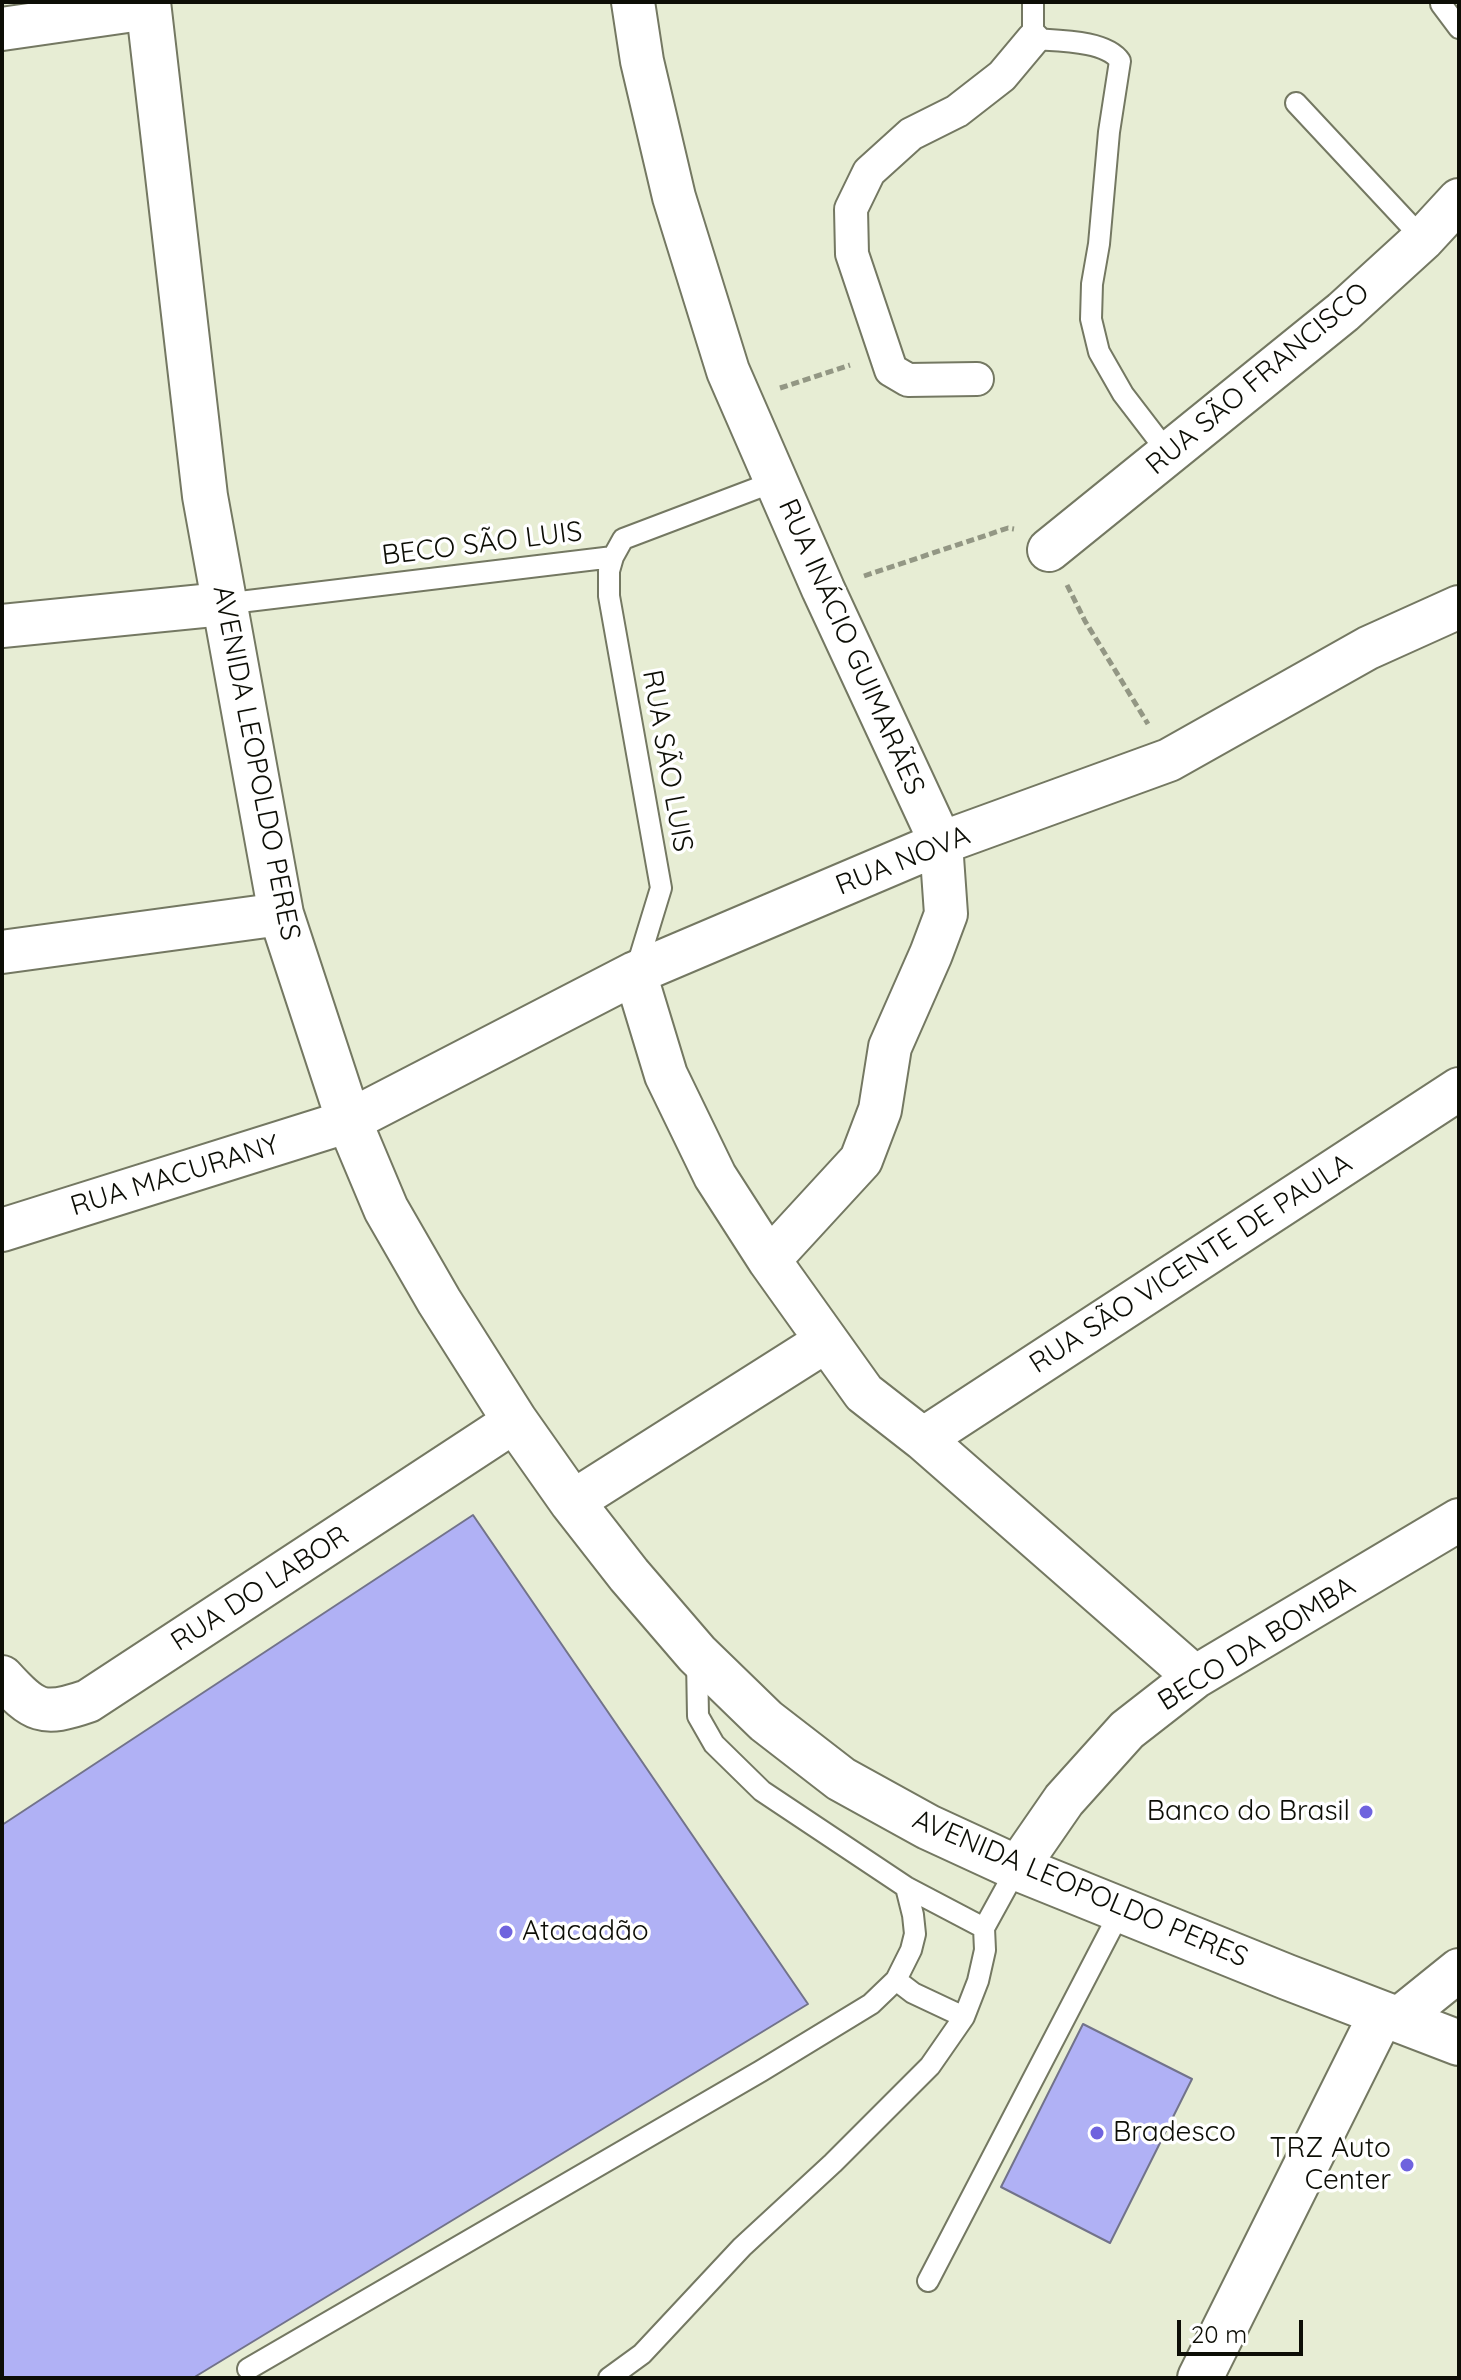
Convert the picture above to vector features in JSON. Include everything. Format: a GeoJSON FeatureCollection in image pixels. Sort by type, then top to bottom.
{"type":"FeatureCollection","features":[{"type":"Feature","properties":{"kind":"street","name":"RUA INÁCIO GUIMARÃES"},"geometry":{"type":"LineString","coordinates":[[633,2],[642,61],[674,197],[728,371],[823,589],[941,843],[946,914],[890,1047],[880,1110],[861,1160],[769,1260]]}},
{"type":"Feature","properties":{"kind":"street"},"geometry":{"type":"LineString","coordinates":[[2,29],[148,5]]}},
{"type":"Feature","properties":{"kind":"street","name":"AVENIDA LEOPOLDO PERES"},"geometry":{"type":"LineString","coordinates":[[148,5],[205,496],[281,914],[349,1121],[386,1209],[439,1301],[515,1421],[629,1575],[697,1654],[766,1721],[841,1779],[928,1827],[1017,1868],[1459,2043]]}},
{"type":"Feature","properties":{"kind":"street"},"geometry":{"type":"LineString","coordinates":[[977,379],[908,380],[891,370],[852,254],[851,209],[869,172],[911,134],[957,111],[1002,76],[1033,39]]}},
{"type":"Feature","properties":{"kind":"street","name":"RUA SÃO FRANCISCO"},"geometry":{"type":"LineString","coordinates":[[1049,550],[1343,312],[1423,239],[1459,200]]}},
{"type":"Feature","properties":{"kind":"street"},"geometry":{"type":"LineString","coordinates":[[2,626],[223,604]]}},
{"type":"Feature","properties":{"kind":"street","name":"RUA NOVA"},"geometry":{"type":"LineString","coordinates":[[349,1121],[635,973],[941,843],[1169,760],[1368,648],[1459,607]]}},
{"type":"Feature","properties":{"kind":"street"},"geometry":{"type":"LineString","coordinates":[[2,952],[281,914]]}},
{"type":"Feature","properties":{"kind":"street"},"geometry":{"type":"LineString","coordinates":[[635,973],[666,1075],[715,1176],[769,1260],[864,1393],[923,1439],[1195,1677]]}},
{"type":"Feature","properties":{"kind":"street","name":"RUA SÃO VICENTE DE PAULA"},"geometry":{"type":"LineString","coordinates":[[923,1439],[1459,1089]]}},
{"type":"Feature","properties":{"kind":"street","name":"RUA MACURANY"},"geometry":{"type":"LineString","coordinates":[[2,1230],[349,1121]]}},
{"type":"Feature","properties":{"kind":"street"},"geometry":{"type":"LineString","coordinates":[[572,1502],[826,1341]]}},
{"type":"Feature","properties":{"kind":"street","name":"RUA DO LABOR"},"geometry":{"type":"LineString","coordinates":[[2,1677],[26,1703],[44,1709],[62,1710],[88,1701],[515,1421]]}},
{"type":"Feature","properties":{"kind":"street","name":"BECO DA BOMBA"},"geometry":{"type":"LineString","coordinates":[[1017,1868],[1064,1800],[1127,1730],[1195,1677],[1459,1520]]}},
{"type":"Feature","properties":{"kind":"street"},"geometry":{"type":"LineString","coordinates":[[1200,2378],[1389,2017],[1459,1970]]}},
{"type":"Feature","properties":{"kind":"lane"},"geometry":{"type":"LineString","coordinates":[[1033,2],[1033,39],[1082,43],[1107,49],[1120,61],[1109,132],[1091,319],[1099,352],[1123,394],[1169,454]]}},
{"type":"Feature","properties":{"kind":"lane"},"geometry":{"type":"LineString","coordinates":[[1441,4],[1459,28]]}},
{"type":"Feature","properties":{"kind":"lane"},"geometry":{"type":"LineString","coordinates":[[1296,103],[1423,239]]}},
{"type":"Feature","properties":{"kind":"lane","name":"BECO SÃO LUIS"},"geometry":{"type":"LineString","coordinates":[[223,604],[613,557],[623,539],[776,481]]}},
{"type":"Feature","properties":{"kind":"lane","name":"RUA SÃO LUIS"},"geometry":{"type":"LineString","coordinates":[[613,557],[609,571],[609,596],[661,888],[635,973]]}},
{"type":"Feature","properties":{"kind":"lane"},"geometry":{"type":"LineString","coordinates":[[697,1654],[698,1716],[714,1744],[762,1791],[906,1887],[984,1928]]}},
{"type":"Feature","properties":{"kind":"lane"},"geometry":{"type":"LineString","coordinates":[[609,2378],[642,2354],[742,2247],[907,2092],[930,2066],[964,2017],[978,1981],[985,1950],[984,1928],[1017,1868]]}},
{"type":"Feature","properties":{"kind":"lane"},"geometry":{"type":"LineString","coordinates":[[248,2369],[871,2004],[896,1980],[911,1950],[915,1934],[906,1887]]}},
{"type":"Feature","properties":{"kind":"lane"},"geometry":{"type":"LineString","coordinates":[[928,2281],[1121,1910]]}},
{"type":"Feature","properties":{"kind":"lane"},"geometry":{"type":"LineString","coordinates":[[896,1980],[913,1993],[964,2017]]}},
{"type":"Feature","properties":{"kind":"path"},"geometry":{"type":"LineString","coordinates":[[796,382],[885,353]]}},
{"type":"Feature","properties":{"kind":"path"},"geometry":{"type":"LineString","coordinates":[[823,589],[1008,528],[1033,532],[1049,550],[1085,621],[1169,760]]}},
{"type":"Feature","properties":{"kind":"building"},"geometry":{"type":"Polygon","coordinates":[[[473,1515],[808,2004],[193,2378],[2,2378],[2,1825],[473,1515]]]}},
{"type":"Feature","properties":{"kind":"building","name":"Bradesco"},"geometry":{"type":"Polygon","coordinates":[[[1083,2024],[1192,2079],[1110,2243],[1001,2187],[1083,2024]]]}},
{"type":"Feature","properties":{"kind":"place","name":"Banco do Brasil"},"geometry":{"type":"Point","coordinates":[1366,1812]}},
{"type":"Feature","properties":{"kind":"place","name":"Atacadão"},"geometry":{"type":"Point","coordinates":[506,1932]}},
{"type":"Feature","properties":{"kind":"place","name":"Bradesco"},"geometry":{"type":"Point","coordinates":[1097,2133]}},
{"type":"Feature","properties":{"kind":"place","name":"TRZ Auto Center"},"geometry":{"type":"Point","coordinates":[1407,2165]}}]}
